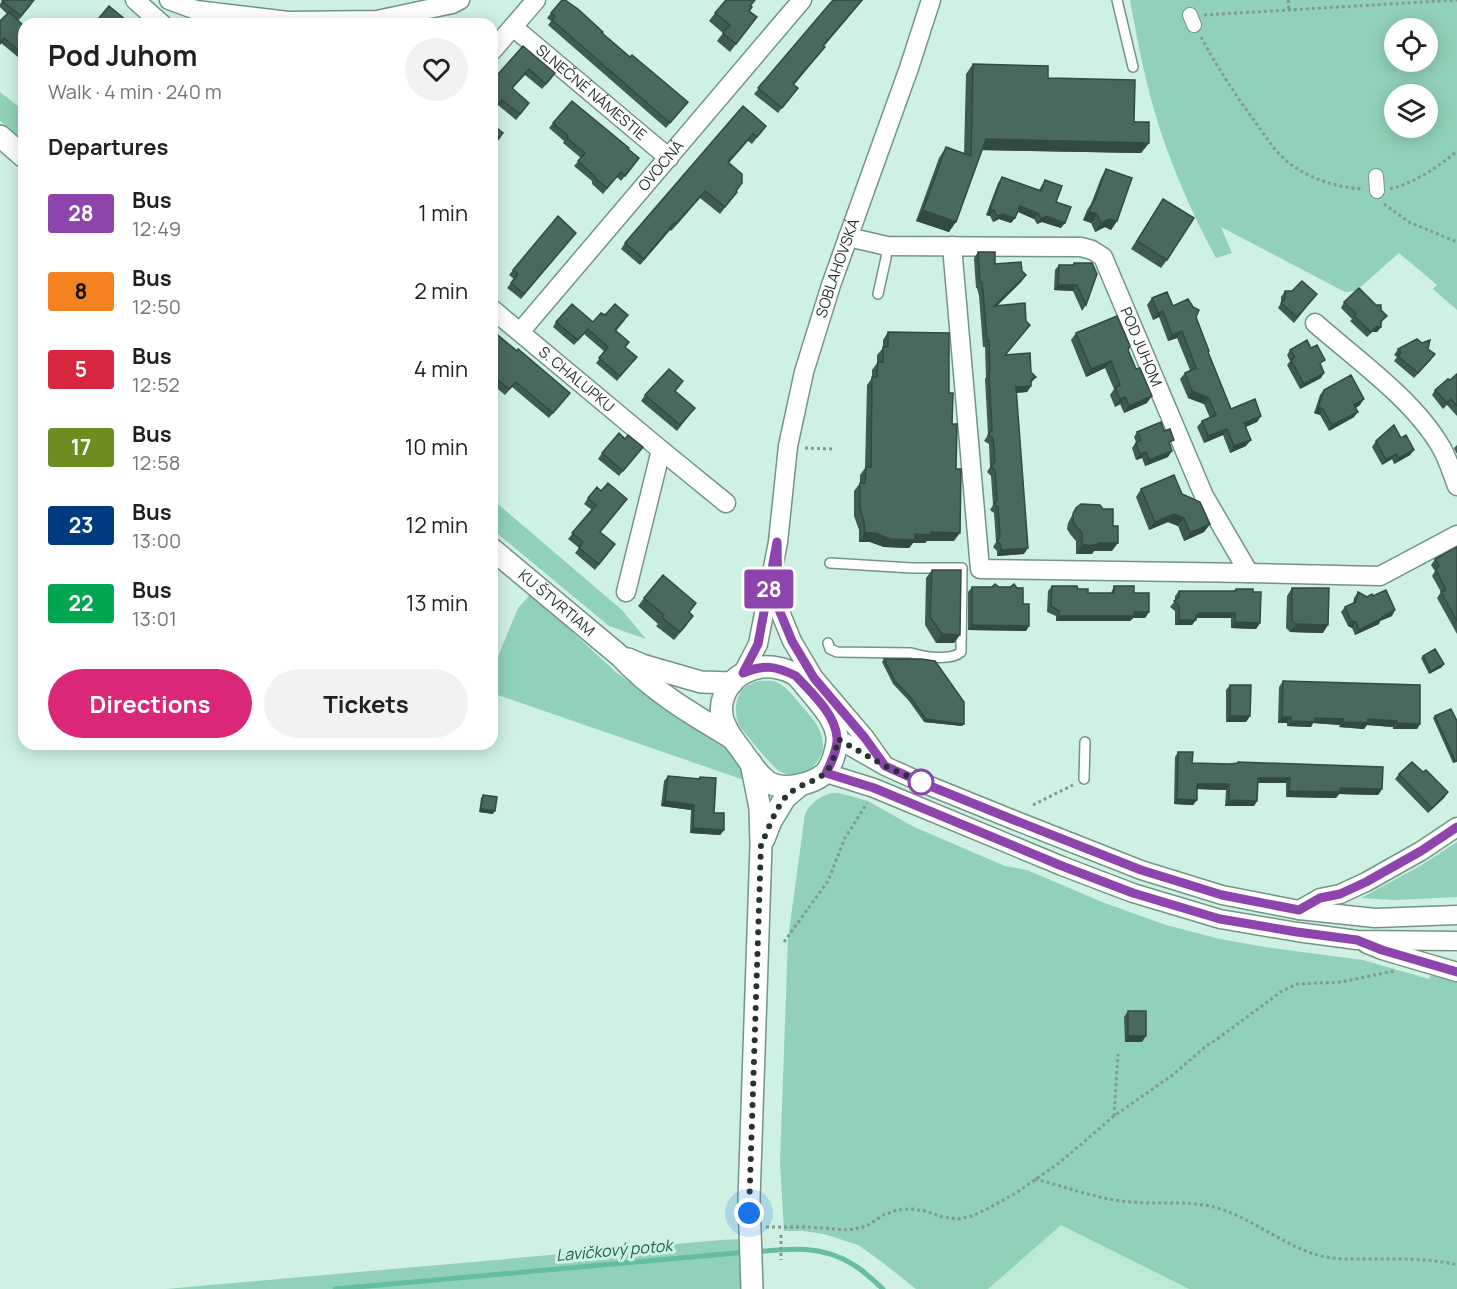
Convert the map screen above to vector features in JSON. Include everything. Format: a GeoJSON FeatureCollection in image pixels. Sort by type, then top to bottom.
{"type":"FeatureCollection","features":[{"type":"Feature","properties":{"kind":"street"},"geometry":{"type":"LineString","coordinates":[[135,0],[155,18]]}},
{"type":"Feature","properties":{"kind":"street"},"geometry":{"type":"LineString","coordinates":[[169,0],[196,10],[263,18]]}},
{"type":"Feature","properties":{"kind":"street"},"geometry":{"type":"LineString","coordinates":[[386,18],[452,4],[460,0]]}},
{"type":"Feature","properties":{"kind":"street"},"geometry":{"type":"LineString","coordinates":[[498,44],[536,0]]}},
{"type":"Feature","properties":{"kind":"street","name":"OVOCNÁ"},"geometry":{"type":"LineString","coordinates":[[520,332],[802,0]]}},
{"type":"Feature","properties":{"kind":"street","name":"SOBLAHOVSKÁ"},"geometry":{"type":"LineString","coordinates":[[737,678],[758,644],[777,542],[788,446],[804,372],[831,285],[932,0]]}},
{"type":"Feature","properties":{"kind":"street","name":"SLNEČNÉ NÁMESTIE"},"geometry":{"type":"LineString","coordinates":[[513,27],[669,158]]}},
{"type":"Feature","properties":{"kind":"street"},"geometry":{"type":"LineString","coordinates":[[0,136],[18,152]]}},
{"type":"Feature","properties":{"kind":"street"},"geometry":{"type":"LineString","coordinates":[[1376,176],[1378,190]]}},
{"type":"Feature","properties":{"kind":"street","name":"POD JUHOM"},"geometry":{"type":"LineString","coordinates":[[848,237],[887,246],[1081,247],[1092,250],[1103,257],[1204,496],[1249,573]]}},
{"type":"Feature","properties":{"kind":"street"},"geometry":{"type":"LineString","coordinates":[[952,246],[980,569],[1380,576],[1457,535]]}},
{"type":"Feature","properties":{"kind":"street","name":"S. CHALUPKU"},"geometry":{"type":"LineString","coordinates":[[498,314],[726,503]]}},
{"type":"Feature","properties":{"kind":"street"},"geometry":{"type":"LineString","coordinates":[[1315,323],[1394,391],[1420,418],[1442,448],[1457,486]]}},
{"type":"Feature","properties":{"kind":"street"},"geometry":{"type":"LineString","coordinates":[[626,592],[661,450]]}},
{"type":"Feature","properties":{"kind":"street","name":"SOBLAHOVSKÁ"},"geometry":{"type":"LineString","coordinates":[[777,542],[778,607],[785,651],[805,677],[865,738],[885,766]]}},
{"type":"Feature","properties":{"kind":"street","name":"KU ŠTVRTIAM"},"geometry":{"type":"LineString","coordinates":[[498,554],[620,656],[633,671],[666,698],[733,738]]}},
{"type":"Feature","properties":{"kind":"street","name":"KU ŠTVRTIAM"},"geometry":{"type":"LineString","coordinates":[[620,656],[642,665],[701,682],[737,678]]}},
{"type":"Feature","properties":{"kind":"street","name":"KU ŠTVRTIAM"},"geometry":{"type":"LineString","coordinates":[[799,786],[772,784],[765,780],[725,726],[722,707],[725,693],[737,678],[751,670],[768,667],[805,677]]}},
{"type":"Feature","properties":{"kind":"street"},"geometry":{"type":"LineString","coordinates":[[761,845],[771,821],[785,798],[799,786],[826,773],[838,739],[827,711],[805,677]]}},
{"type":"Feature","properties":{"kind":"street"},"geometry":{"type":"LineString","coordinates":[[838,739],[885,766],[954,796],[1141,870],[1222,895],[1299,910],[1375,918],[1457,915]]}},
{"type":"Feature","properties":{"kind":"street"},"geometry":{"type":"LineString","coordinates":[[751,763],[760,808],[761,845],[749,1199],[752,1289]]}},
{"type":"Feature","properties":{"kind":"street"},"geometry":{"type":"LineString","coordinates":[[826,773],[874,788],[1133,893],[1220,919],[1357,940],[1457,941]]}},
{"type":"Feature","properties":{"kind":"street"},"geometry":{"type":"LineString","coordinates":[[1299,910],[1320,898],[1340,894],[1366,882],[1421,851],[1457,827]]}},
{"type":"Feature","properties":{"kind":"street"},"geometry":{"type":"LineString","coordinates":[[1357,940],[1382,950],[1457,972]]}},
{"type":"Feature","properties":{"kind":"lane"},"geometry":{"type":"LineString","coordinates":[[1117,0],[1133,67]]}},
{"type":"Feature","properties":{"kind":"lane"},"geometry":{"type":"LineString","coordinates":[[878,294],[887,246]]}},
{"type":"Feature","properties":{"kind":"lane"},"geometry":{"type":"LineString","coordinates":[[828,643],[830,649],[837,652],[910,653],[949,657],[957,656],[961,652],[962,568],[912,568],[830,562]]}},
{"type":"Feature","properties":{"kind":"lane"},"geometry":{"type":"LineString","coordinates":[[1084,779],[1085,742]]}},
{"type":"Feature","properties":{"kind":"path"},"geometry":{"type":"LineString","coordinates":[[1288,0],[1289,10]]}},
{"type":"Feature","properties":{"kind":"path"},"geometry":{"type":"LineString","coordinates":[[1206,15],[1457,0]]}},
{"type":"Feature","properties":{"kind":"path"},"geometry":{"type":"LineString","coordinates":[[1192,20],[1218,69],[1274,149],[1288,162],[1309,175],[1333,185],[1352,188],[1378,190],[1393,188],[1418,179],[1457,151]]}},
{"type":"Feature","properties":{"kind":"path"},"geometry":{"type":"LineString","coordinates":[[1378,190],[1384,204],[1409,222],[1457,243]]}},
{"type":"Feature","properties":{"kind":"path"},"geometry":{"type":"LineString","coordinates":[[808,448],[833,449]]}},
{"type":"Feature","properties":{"kind":"path"},"geometry":{"type":"LineString","coordinates":[[1033,805],[1084,779]]}},
{"type":"Feature","properties":{"kind":"path"},"geometry":{"type":"LineString","coordinates":[[784,942],[828,881],[845,838],[868,801]]}},
{"type":"Feature","properties":{"kind":"path"},"geometry":{"type":"LineString","coordinates":[[750,1227],[849,1230],[867,1226],[883,1215],[897,1210],[912,1209],[958,1219],[972,1216],[1016,1193],[1059,1163],[1114,1116],[1174,1074],[1206,1046],[1282,991],[1297,984],[1341,982],[1393,972],[1400,968]]}},
{"type":"Feature","properties":{"kind":"path"},"geometry":{"type":"LineString","coordinates":[[1114,1116],[1118,1053]]}},
{"type":"Feature","properties":{"kind":"path"},"geometry":{"type":"LineString","coordinates":[[1035,1179],[1115,1200],[1135,1203],[1183,1202],[1216,1208],[1300,1249],[1321,1256],[1343,1259],[1419,1259],[1457,1264]]}},
{"type":"Feature","properties":{"kind":"path"},"geometry":{"type":"LineString","coordinates":[[781,1235],[781,1260]]}},
{"type":"Feature","properties":{"kind":"shaded area"},"geometry":{"type":"Polygon","coordinates":[[[1130,0],[1457,0],[1457,310],[1433,289],[1437,285],[1399,253],[1356,291],[1345,292],[1221,227],[1232,253],[1216,258],[1198,224],[1167,150],[1141,57],[1130,0]]]}},
{"type":"Feature","properties":{"kind":"shaded area"},"geometry":{"type":"Polygon","coordinates":[[[0,92],[18,106],[18,136],[0,121],[0,92]]]}},
{"type":"Feature","properties":{"kind":"shaded area"},"geometry":{"type":"Polygon","coordinates":[[[498,504],[622,610],[646,639],[609,626],[498,534],[498,504]]]}},
{"type":"Feature","properties":{"kind":"shaded area"},"geometry":{"type":"Polygon","coordinates":[[[531,594],[617,673],[736,755],[747,781],[498,695],[498,657],[518,608],[531,594]]]}},
{"type":"Feature","properties":{"kind":"shaded area"},"geometry":{"type":"Polygon","coordinates":[[[758,681],[774,681],[783,686],[817,726],[822,738],[822,752],[813,767],[808,770],[795,774],[781,772],[740,727],[736,712],[738,697],[745,687],[758,681]]]}},
{"type":"Feature","properties":{"kind":"shaded area"},"geometry":{"type":"Polygon","coordinates":[[[832,793],[868,801],[912,826],[1005,866],[1027,870],[1102,902],[1166,925],[1220,939],[1265,947],[1363,960],[1429,979],[1431,975],[1457,982],[1457,1289],[1189,1289],[1061,1225],[988,1289],[916,1289],[858,1245],[824,1234],[784,1231],[780,1163],[788,939],[805,814],[816,800],[832,793]]]}},
{"type":"Feature","properties":{"kind":"shaded area"},"geometry":{"type":"Polygon","coordinates":[[[1457,842],[1457,897],[1395,900],[1361,898],[1420,866],[1457,842]]]}},
{"type":"Feature","properties":{"kind":"shaded area"},"geometry":{"type":"Polygon","coordinates":[[[1061,1224],[1189,1289],[988,1289],[1061,1224]]]}},
{"type":"Feature","properties":{"kind":"shaded area"},"geometry":{"type":"Polygon","coordinates":[[[742,1239],[744,1289],[166,1289],[721,1240],[742,1239]]]}},
{"type":"Feature","properties":{"kind":"building"},"geometry":{"type":"Polygon","coordinates":[[[3,0],[34,0],[21,16],[3,0]]]}},
{"type":"Feature","properties":{"kind":"building"},"geometry":{"type":"Polygon","coordinates":[[[562,0],[578,9],[630,57],[632,55],[688,102],[670,123],[552,20],[555,16],[551,13],[562,0]]]}},
{"type":"Feature","properties":{"kind":"building"},"geometry":{"type":"Polygon","coordinates":[[[726,0],[755,0],[749,11],[757,17],[736,44],[723,33],[730,25],[715,13],[726,0]]]}},
{"type":"Feature","properties":{"kind":"building"},"geometry":{"type":"Polygon","coordinates":[[[833,0],[862,0],[793,84],[798,88],[782,108],[758,88],[833,0]]]}},
{"type":"Feature","properties":{"kind":"building"},"geometry":{"type":"Polygon","coordinates":[[[109,6],[124,18],[99,18],[109,6]]]}},
{"type":"Feature","properties":{"kind":"building"},"geometry":{"type":"Polygon","coordinates":[[[9,12],[18,20],[18,50],[4,38],[0,44],[0,21],[9,12]]]}},
{"type":"Feature","properties":{"kind":"building"},"geometry":{"type":"Polygon","coordinates":[[[523,46],[555,73],[546,84],[529,69],[512,88],[529,103],[520,114],[502,100],[498,104],[498,74],[523,46]]]}},
{"type":"Feature","properties":{"kind":"building"},"geometry":{"type":"Polygon","coordinates":[[[973,64],[1048,66],[1048,78],[1135,80],[1134,122],[1149,122],[1149,143],[986,139],[956,222],[923,210],[946,147],[971,156],[973,64]]]}},
{"type":"Feature","properties":{"kind":"building"},"geometry":{"type":"Polygon","coordinates":[[[572,101],[639,158],[625,176],[621,172],[607,188],[578,161],[585,153],[553,123],[572,101]]]}},
{"type":"Feature","properties":{"kind":"building"},"geometry":{"type":"Polygon","coordinates":[[[743,106],[766,126],[757,137],[753,134],[728,162],[742,174],[742,183],[737,192],[725,207],[705,191],[644,259],[625,243],[743,106]]]}},
{"type":"Feature","properties":{"kind":"building"},"geometry":{"type":"Polygon","coordinates":[[[498,129],[503,133],[498,140],[498,129]]]}},
{"type":"Feature","properties":{"kind":"building"},"geometry":{"type":"Polygon","coordinates":[[[1106,169],[1132,178],[1117,221],[1110,219],[1101,223],[1097,214],[1089,212],[1106,169]]]}},
{"type":"Feature","properties":{"kind":"building"},"geometry":{"type":"Polygon","coordinates":[[[1002,177],[1041,191],[1045,180],[1062,186],[1056,202],[1071,207],[1065,223],[1046,216],[1041,219],[1038,213],[1020,206],[1015,218],[1003,214],[997,216],[994,210],[990,209],[1002,177]]]}},
{"type":"Feature","properties":{"kind":"building"},"geometry":{"type":"Polygon","coordinates":[[[1163,199],[1194,218],[1167,260],[1137,241],[1163,199]]]}},
{"type":"Feature","properties":{"kind":"building"},"geometry":{"type":"Polygon","coordinates":[[[558,216],[576,233],[524,294],[511,283],[518,274],[513,270],[558,216]]]}},
{"type":"Feature","properties":{"kind":"building"},"geometry":{"type":"Polygon","coordinates":[[[978,252],[995,252],[995,264],[1021,262],[1022,271],[1026,275],[994,306],[1025,303],[1026,321],[1030,325],[1005,355],[1030,353],[1031,372],[1036,377],[1031,380],[1031,386],[1016,387],[1028,548],[1001,550],[1001,545],[997,541],[1000,537],[998,507],[994,504],[997,500],[995,470],[991,466],[995,462],[993,438],[988,435],[992,430],[989,340],[987,341],[978,252]]]}},
{"type":"Feature","properties":{"kind":"building"},"geometry":{"type":"Polygon","coordinates":[[[1074,263],[1092,263],[1097,274],[1086,305],[1077,285],[1058,285],[1059,265],[1074,265],[1074,263]]]}},
{"type":"Feature","properties":{"kind":"building"},"geometry":{"type":"Polygon","coordinates":[[[1302,281],[1317,294],[1297,317],[1281,303],[1285,299],[1285,291],[1292,291],[1302,281]]]}},
{"type":"Feature","properties":{"kind":"building"},"geometry":{"type":"Polygon","coordinates":[[[1359,288],[1376,305],[1381,305],[1381,310],[1387,316],[1381,321],[1381,327],[1376,327],[1371,332],[1354,316],[1356,314],[1344,302],[1359,288]]]}},
{"type":"Feature","properties":{"kind":"building"},"geometry":{"type":"Polygon","coordinates":[[[1167,292],[1173,306],[1188,299],[1193,307],[1199,310],[1196,317],[1231,409],[1255,399],[1261,416],[1244,423],[1251,440],[1234,446],[1227,429],[1208,436],[1202,421],[1216,415],[1209,398],[1192,391],[1185,373],[1196,368],[1182,331],[1172,335],[1163,311],[1158,313],[1152,298],[1167,292]]]}},
{"type":"Feature","properties":{"kind":"building"},"geometry":{"type":"Polygon","coordinates":[[[572,304],[593,322],[601,313],[605,315],[615,304],[628,315],[615,330],[629,342],[625,347],[637,357],[620,376],[599,358],[608,347],[588,329],[578,340],[556,322],[572,304]]]}},
{"type":"Feature","properties":{"kind":"building"},"geometry":{"type":"Polygon","coordinates":[[[1117,316],[1130,346],[1128,350],[1136,369],[1140,368],[1152,396],[1129,406],[1125,397],[1120,399],[1115,388],[1120,385],[1111,361],[1091,369],[1076,333],[1117,316]]]}},
{"type":"Feature","properties":{"kind":"building"},"geometry":{"type":"Polygon","coordinates":[[[888,332],[949,333],[949,393],[953,393],[952,424],[957,424],[956,469],[961,469],[960,533],[915,534],[915,540],[890,539],[876,533],[865,533],[860,508],[860,483],[865,483],[866,467],[871,467],[872,377],[877,377],[878,362],[883,362],[883,347],[888,347],[888,332]]]}},
{"type":"Feature","properties":{"kind":"building"},"geometry":{"type":"Polygon","coordinates":[[[498,335],[570,393],[553,413],[516,382],[509,389],[498,380],[498,335]]]}},
{"type":"Feature","properties":{"kind":"building"},"geometry":{"type":"Polygon","coordinates":[[[1417,339],[1422,343],[1430,340],[1428,349],[1435,354],[1418,373],[1398,356],[1401,352],[1398,349],[1417,339]]]}},
{"type":"Feature","properties":{"kind":"building"},"geometry":{"type":"Polygon","coordinates":[[[1307,340],[1311,348],[1317,345],[1325,360],[1320,363],[1324,373],[1304,384],[1291,360],[1295,357],[1290,350],[1307,340]]]}},
{"type":"Feature","properties":{"kind":"building"},"geometry":{"type":"Polygon","coordinates":[[[669,369],[683,381],[675,391],[695,408],[680,425],[645,395],[669,369]]]}},
{"type":"Feature","properties":{"kind":"building"},"geometry":{"type":"Polygon","coordinates":[[[1457,374],[1457,406],[1451,399],[1447,403],[1435,390],[1457,374]]]}},
{"type":"Feature","properties":{"kind":"building"},"geometry":{"type":"Polygon","coordinates":[[[1351,375],[1364,399],[1354,405],[1358,412],[1332,425],[1323,409],[1318,407],[1324,390],[1351,375]]]}},
{"type":"Feature","properties":{"kind":"building"},"geometry":{"type":"Polygon","coordinates":[[[1161,422],[1164,431],[1170,429],[1174,440],[1169,442],[1172,451],[1149,460],[1146,452],[1140,454],[1136,443],[1141,440],[1137,432],[1161,422]]]}},
{"type":"Feature","properties":{"kind":"building"},"geometry":{"type":"Polygon","coordinates":[[[1394,425],[1401,438],[1406,435],[1414,450],[1398,458],[1396,454],[1386,460],[1376,441],[1394,425]]]}},
{"type":"Feature","properties":{"kind":"building"},"geometry":{"type":"Polygon","coordinates":[[[619,433],[625,439],[628,435],[643,447],[623,471],[602,453],[619,433]]]}},
{"type":"Feature","properties":{"kind":"building"},"geometry":{"type":"Polygon","coordinates":[[[1174,475],[1182,494],[1200,502],[1210,524],[1190,533],[1184,518],[1174,514],[1155,522],[1141,489],[1174,475]]]}},
{"type":"Feature","properties":{"kind":"building"},"geometry":{"type":"Polygon","coordinates":[[[608,483],[627,499],[600,532],[615,544],[599,564],[579,548],[583,542],[572,533],[596,505],[588,498],[597,487],[601,491],[608,483]]]}},
{"type":"Feature","properties":{"kind":"building"},"geometry":{"type":"Polygon","coordinates":[[[1081,504],[1100,505],[1103,509],[1113,509],[1113,526],[1118,526],[1118,543],[1082,545],[1082,533],[1073,521],[1073,514],[1081,504]]]}},
{"type":"Feature","properties":{"kind":"building"},"geometry":{"type":"Polygon","coordinates":[[[1457,547],[1457,621],[1441,592],[1446,590],[1436,570],[1439,566],[1435,559],[1457,547]]]}},
{"type":"Feature","properties":{"kind":"building"},"geometry":{"type":"Polygon","coordinates":[[[932,570],[961,570],[960,635],[942,634],[930,617],[932,570]]]}},
{"type":"Feature","properties":{"kind":"building"},"geometry":{"type":"Polygon","coordinates":[[[663,575],[696,603],[689,612],[693,616],[680,632],[662,618],[664,615],[644,598],[663,575]]]}},
{"type":"Feature","properties":{"kind":"building"},"geometry":{"type":"Polygon","coordinates":[[[995,584],[999,587],[1010,587],[1014,584],[1017,588],[1023,588],[1023,604],[1029,604],[1029,626],[972,625],[972,587],[992,587],[995,584]]]}},
{"type":"Feature","properties":{"kind":"building"},"geometry":{"type":"Polygon","coordinates":[[[1052,586],[1077,586],[1078,589],[1088,589],[1088,593],[1114,593],[1114,586],[1134,586],[1134,593],[1149,593],[1149,612],[1134,612],[1134,616],[1059,616],[1059,611],[1051,606],[1052,586]]]}},
{"type":"Feature","properties":{"kind":"building"},"geometry":{"type":"Polygon","coordinates":[[[1292,588],[1329,588],[1328,625],[1296,624],[1292,620],[1292,588]]]}},
{"type":"Feature","properties":{"kind":"building"},"geometry":{"type":"Polygon","coordinates":[[[1236,589],[1253,589],[1253,592],[1261,592],[1260,623],[1235,622],[1235,613],[1199,613],[1196,615],[1196,620],[1179,620],[1179,606],[1174,601],[1179,597],[1179,591],[1235,591],[1236,589]]]}},
{"type":"Feature","properties":{"kind":"building"},"geometry":{"type":"Polygon","coordinates":[[[1386,590],[1395,610],[1359,630],[1356,622],[1351,621],[1345,607],[1356,602],[1358,592],[1367,597],[1386,590]]]}},
{"type":"Feature","properties":{"kind":"building"},"geometry":{"type":"Polygon","coordinates":[[[1435,649],[1444,664],[1431,671],[1423,656],[1435,649]]]}},
{"type":"Feature","properties":{"kind":"building"},"geometry":{"type":"Polygon","coordinates":[[[884,659],[935,661],[964,702],[964,724],[926,719],[895,681],[884,659]]]}},
{"type":"Feature","properties":{"kind":"building"},"geometry":{"type":"Polygon","coordinates":[[[1283,681],[1420,685],[1420,724],[1368,719],[1368,723],[1315,718],[1315,722],[1291,721],[1291,717],[1282,717],[1283,681]]]}},
{"type":"Feature","properties":{"kind":"building"},"geometry":{"type":"Polygon","coordinates":[[[1230,685],[1251,685],[1250,716],[1230,716],[1230,685]]]}},
{"type":"Feature","properties":{"kind":"building"},"geometry":{"type":"Polygon","coordinates":[[[1451,709],[1457,721],[1457,760],[1455,761],[1435,716],[1451,709]]]}},
{"type":"Feature","properties":{"kind":"building"},"geometry":{"type":"Polygon","coordinates":[[[1178,752],[1193,752],[1192,763],[1230,764],[1238,762],[1383,767],[1382,789],[1340,788],[1340,792],[1289,791],[1290,778],[1258,778],[1257,801],[1229,800],[1229,784],[1197,784],[1197,800],[1177,799],[1178,752]]]}},
{"type":"Feature","properties":{"kind":"building"},"geometry":{"type":"Polygon","coordinates":[[[1412,762],[1423,772],[1426,770],[1448,792],[1432,808],[1399,774],[1412,762]]]}},
{"type":"Feature","properties":{"kind":"building"},"geometry":{"type":"Polygon","coordinates":[[[668,776],[716,778],[714,813],[724,813],[724,830],[693,828],[694,805],[665,801],[668,776]]]}},
{"type":"Feature","properties":{"kind":"building"},"geometry":{"type":"Polygon","coordinates":[[[483,795],[497,797],[495,811],[481,809],[483,795]]]}},
{"type":"Feature","properties":{"kind":"building"},"geometry":{"type":"Polygon","coordinates":[[[1128,1011],[1146,1011],[1146,1036],[1128,1036],[1128,1011]]]}},
{"type":"Feature","properties":{"kind":"waterway","name":"Lavičkový potok"},"geometry":{"type":"LineString","coordinates":[[756,1252],[806,1249],[830,1254],[858,1267],[883,1289]]}},
{"type":"Feature","properties":{"kind":"waterway","name":"Lavičkový potok"},"geometry":{"type":"LineString","coordinates":[[335,1289],[747,1252]]}},
{"type":"Feature","properties":{"kind":"bus line","name":"28"},"geometry":{"type":"LineString","coordinates":[[1457,827],[1421,851],[1366,882],[1340,894],[1320,898],[1299,910],[1222,895],[1141,870],[925,784],[885,766],[808,669],[792,641],[778,607],[777,542],[758,644],[743,673],[768,667],[790,673],[796,676],[827,711],[838,739],[826,773],[874,788],[1133,893],[1220,919],[1357,940],[1382,950],[1457,972]]}},
{"type":"Feature","properties":{"kind":"route"},"geometry":{"type":"LineString","coordinates":[[749,1213],[761,845],[771,821],[785,798],[799,786],[826,773],[838,739],[885,766],[925,784],[921,782]]}}]}
